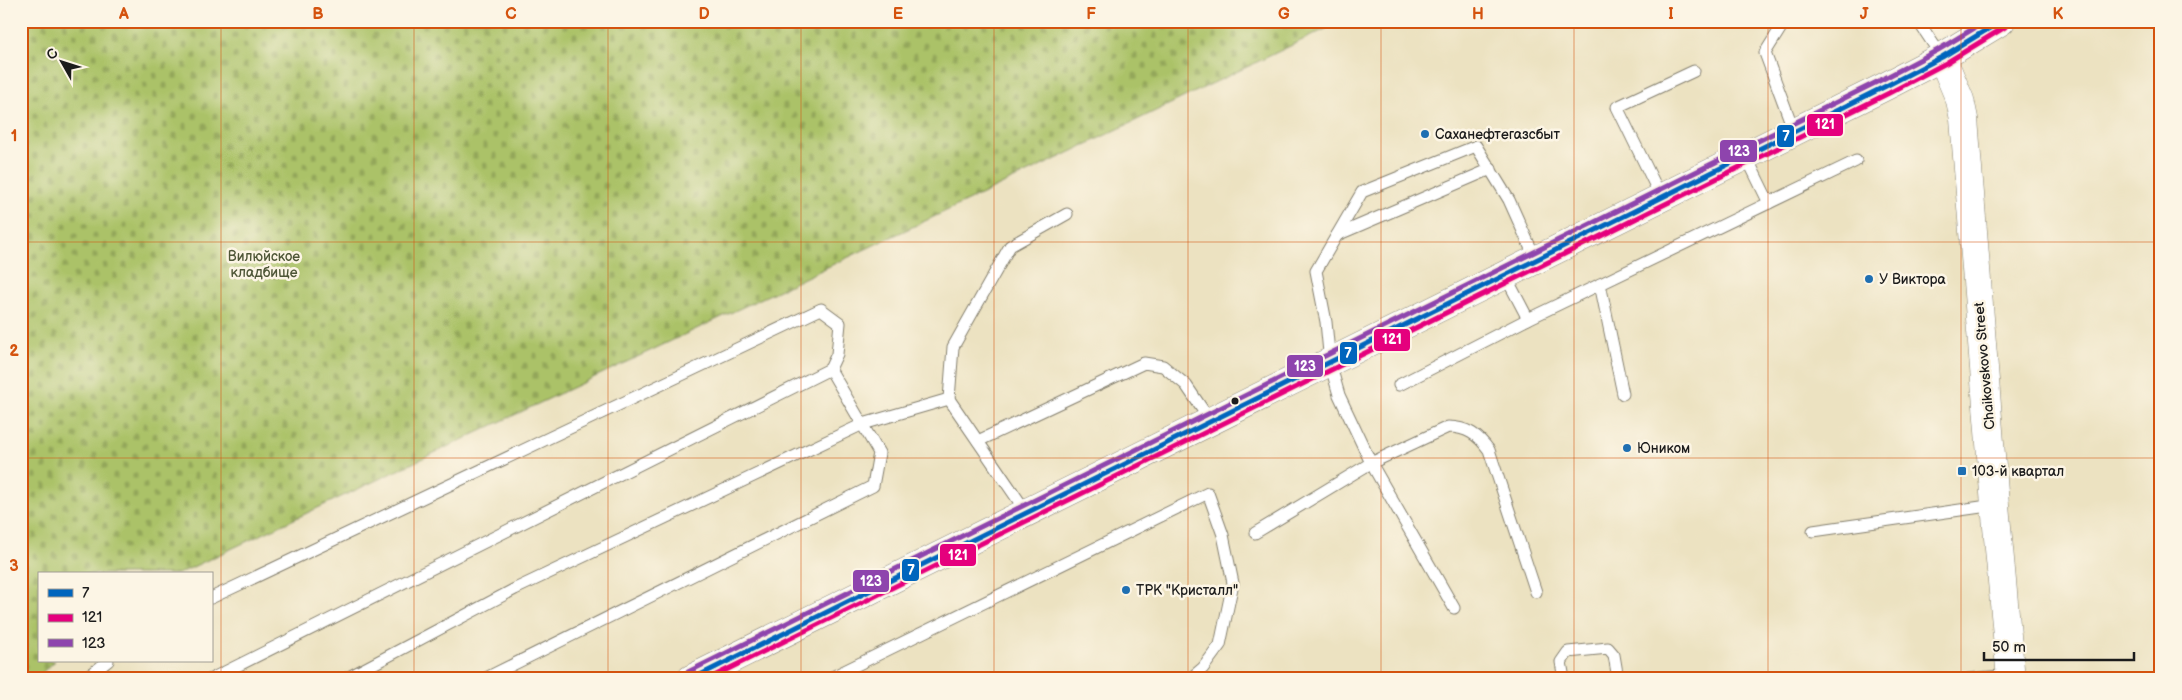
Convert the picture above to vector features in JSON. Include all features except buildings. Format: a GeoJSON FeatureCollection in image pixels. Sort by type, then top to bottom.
{"type":"FeatureCollection","features":[{"type":"Feature","properties":{"kind":"main road"},"geometry":{"type":"LineString","coordinates":[[691,679],[1794,132],[1942,56],[2001,21]]}},
{"type":"Feature","properties":{"kind":"main road","name":"Chaikovskovo Street"},"geometry":{"type":"LineString","coordinates":[[1942,56],[1960,100],[1964,119],[1994,505],[2010,677]]}},
{"type":"Feature","properties":{"kind":"lane"},"geometry":{"type":"LineString","coordinates":[[1785,21],[1765,54],[1794,132]]}},
{"type":"Feature","properties":{"kind":"lane"},"geometry":{"type":"LineString","coordinates":[[1918,21],[1942,56]]}},
{"type":"Feature","properties":{"kind":"lane"},"geometry":{"type":"LineString","coordinates":[[1662,197],[1617,107],[1694,71]]}},
{"type":"Feature","properties":{"kind":"lane"},"geometry":{"type":"LineString","coordinates":[[1454,608],[1371,463],[1339,395],[1330,363],[1326,322],[1316,271],[1362,192],[1476,146],[1509,200],[1536,260]]}},
{"type":"Feature","properties":{"kind":"lane"},"geometry":{"type":"LineString","coordinates":[[1746,156],[1768,203]]}},
{"type":"Feature","properties":{"kind":"lane"},"geometry":{"type":"LineString","coordinates":[[1399,385],[1528,319],[1856,161]]}},
{"type":"Feature","properties":{"kind":"lane"},"geometry":{"type":"LineString","coordinates":[[1337,235],[1490,170]]}},
{"type":"Feature","properties":{"kind":"lane"},"geometry":{"type":"LineString","coordinates":[[1027,513],[949,399],[953,347],[1010,246],[1067,214]]}},
{"type":"Feature","properties":{"kind":"lane"},"geometry":{"type":"LineString","coordinates":[[1505,276],[1528,319]]}},
{"type":"Feature","properties":{"kind":"lane"},"geometry":{"type":"LineString","coordinates":[[1600,284],[1623,394]]}},
{"type":"Feature","properties":{"kind":"lane"},"geometry":{"type":"LineString","coordinates":[[211,679],[830,369],[838,354],[840,323],[821,309],[212,598]]}},
{"type":"Feature","properties":{"kind":"lane"},"geometry":{"type":"LineString","coordinates":[[978,441],[1144,363],[1164,366],[1186,385],[1211,422]]}},
{"type":"Feature","properties":{"kind":"lane"},"geometry":{"type":"LineString","coordinates":[[484,679],[873,486],[879,453],[830,369]]}},
{"type":"Feature","properties":{"kind":"lane"},"geometry":{"type":"LineString","coordinates":[[345,679],[515,589],[863,424],[949,399]]}},
{"type":"Feature","properties":{"kind":"lane"},"geometry":{"type":"LineString","coordinates":[[1255,533],[1371,463],[1448,427],[1459,427],[1470,431],[1480,438],[1489,450],[1536,592]]}},
{"type":"Feature","properties":{"kind":"lane"},"geometry":{"type":"LineString","coordinates":[[828,679],[1208,493],[1223,535],[1233,583],[1220,645],[1203,668],[1190,679]]}},
{"type":"Feature","properties":{"kind":"lane"},"geometry":{"type":"LineString","coordinates":[[1813,531],[1994,505]]}},
{"type":"Feature","properties":{"kind":"lane"},"geometry":{"type":"LineString","coordinates":[[1564,679],[1562,662],[1568,652],[1608,648],[1614,655],[1618,679]]}},
{"type":"Feature","properties":{"kind":"lane"},"geometry":{"type":"LineString","coordinates":[[85,679],[107,662]]}},
{"type":"Feature","properties":{"kind":"lane"},"geometry":{"type":"LineString","coordinates":[[1968,679],[2010,677]]}},
{"type":"Feature","properties":{"kind":"green space","name":"Вилюйское кладбище"},"geometry":{"type":"Polygon","coordinates":[[[21,21],[1342,21],[1054,160],[182,572],[38,572],[38,662],[54,662],[35,679],[21,679],[21,21]]]}},
{"type":"Feature","properties":{"kind":"transit line","name":"123"},"geometry":{"type":"LineString","coordinates":[[688,672],[1883,79],[1938,50],[1986,21]]}},
{"type":"Feature","properties":{"kind":"transit line","name":"7"},"geometry":{"type":"LineString","coordinates":[[692,679],[1886,86],[1942,57],[2001,21]]}},
{"type":"Feature","properties":{"kind":"transit line","name":"121"},"geometry":{"type":"LineString","coordinates":[[708,679],[1889,93],[1946,63],[2005,27]]}},
{"type":"Feature","properties":{"kind":"place","name":"Саханефтегазсбыт"},"geometry":{"type":"Point","coordinates":[1425,134]}},
{"type":"Feature","properties":{"kind":"place","name":"У Виктора"},"geometry":{"type":"Point","coordinates":[1869,279]}},
{"type":"Feature","properties":{"kind":"place","name":"Юником"},"geometry":{"type":"Point","coordinates":[1627,448]}},
{"type":"Feature","properties":{"kind":"place","name":"103-й квартал"},"geometry":{"type":"Point","coordinates":[1962,471]}},
{"type":"Feature","properties":{"kind":"place","name":"ТРК \"Кристалл\""},"geometry":{"type":"Point","coordinates":[1126,590]}}]}
